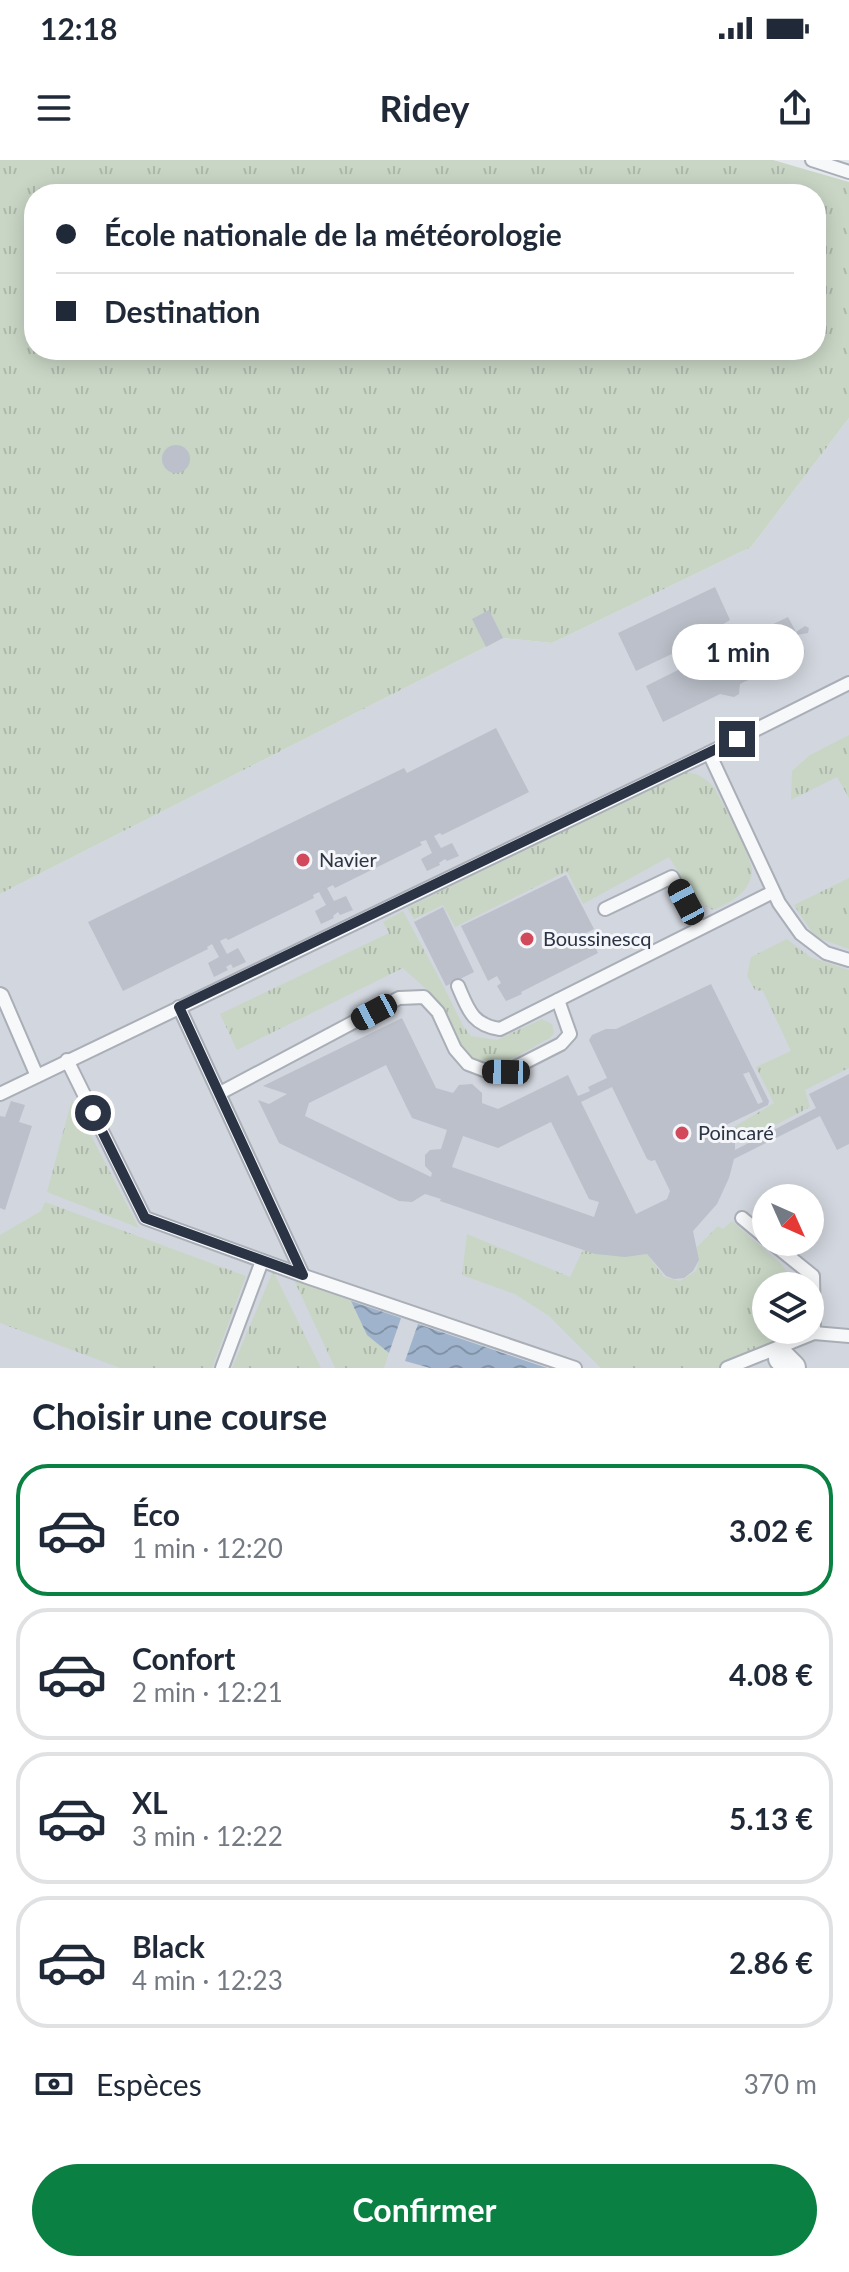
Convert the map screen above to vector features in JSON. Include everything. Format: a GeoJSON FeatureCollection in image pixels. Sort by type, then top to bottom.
{"type":"FeatureCollection","features":[{"type":"Feature","properties":{"kind":"lane"},"geometry":{"type":"LineString","coordinates":[[812,160],[849,172]]}},
{"type":"Feature","properties":{"kind":"lane"},"geometry":{"type":"LineString","coordinates":[[0,1094],[849,683]]}},
{"type":"Feature","properties":{"kind":"lane"},"geometry":{"type":"LineString","coordinates":[[709,753],[773,892],[801,934],[826,953],[849,960]]}},
{"type":"Feature","properties":{"kind":"lane"},"geometry":{"type":"LineString","coordinates":[[605,909],[672,877],[700,928]]}},
{"type":"Feature","properties":{"kind":"lane"},"geometry":{"type":"LineString","coordinates":[[458,986],[470,1015],[487,1027],[500,1029],[773,892]]}},
{"type":"Feature","properties":{"kind":"lane"},"geometry":{"type":"LineString","coordinates":[[0,994],[37,1076]]}},
{"type":"Feature","properties":{"kind":"lane"},"geometry":{"type":"LineString","coordinates":[[220,1093],[399,998],[424,997],[438,1012],[455,1049],[468,1064],[489,1072],[506,1072],[561,1044],[570,1034],[558,1000]]}},
{"type":"Feature","properties":{"kind":"lane"},"geometry":{"type":"LineString","coordinates":[[179,1007],[303,1275]]}},
{"type":"Feature","properties":{"kind":"lane"},"geometry":{"type":"LineString","coordinates":[[67,1060],[145,1218],[575,1368]]}},
{"type":"Feature","properties":{"kind":"lane"},"geometry":{"type":"LineString","coordinates":[[742,1218],[752,1226]]}},
{"type":"Feature","properties":{"kind":"lane"},"geometry":{"type":"LineString","coordinates":[[788,1256],[808,1272]]}},
{"type":"Feature","properties":{"kind":"lane"},"geometry":{"type":"LineString","coordinates":[[222,1368],[262,1261]]}},
{"type":"Feature","properties":{"kind":"lane"},"geometry":{"type":"LineString","coordinates":[[824,1334],[849,1336]]}},
{"type":"Feature","properties":{"kind":"lane"},"geometry":{"type":"LineString","coordinates":[[727,1368],[787,1344]]}},
{"type":"Feature","properties":{"kind":"shaded area"},"geometry":{"type":"Polygon","coordinates":[[[849,418],[849,1368],[0,1368],[0,894],[503,638],[552,643],[751,547],[849,418]]]}},
{"type":"Feature","properties":{"kind":"green space"},"geometry":{"type":"Polygon","coordinates":[[[0,160],[773,160],[849,182],[849,418],[751,547],[552,643],[503,638],[0,894],[0,160]]]}},
{"type":"Feature","properties":{"kind":"green space"},"geometry":{"type":"Polygon","coordinates":[[[849,735],[849,798],[837,777],[791,800],[792,771],[810,755],[849,735]]]}},
{"type":"Feature","properties":{"kind":"green space"},"geometry":{"type":"Polygon","coordinates":[[[681,772],[699,776],[714,787],[748,856],[752,873],[750,880],[743,892],[726,904],[713,910],[696,901],[669,857],[583,904],[567,871],[455,927],[443,905],[414,919],[407,908],[681,772]]]}},
{"type":"Feature","properties":{"kind":"green space"},"geometry":{"type":"Polygon","coordinates":[[[849,878],[849,949],[815,937],[794,905],[849,878]]]}},
{"type":"Feature","properties":{"kind":"green space"},"geometry":{"type":"Polygon","coordinates":[[[403,911],[471,1036],[497,1040],[542,1019],[552,1024],[554,1033],[550,1038],[500,1063],[487,1065],[476,1062],[460,1046],[435,999],[403,968],[237,1050],[220,1014],[389,933],[383,922],[403,911]]]}},
{"type":"Feature","properties":{"kind":"green space"},"geometry":{"type":"Polygon","coordinates":[[[787,939],[810,957],[849,970],[849,1068],[805,1090],[810,1107],[741,1143],[732,1128],[774,1103],[756,1067],[791,1051],[763,991],[755,990],[747,976],[751,957],[787,939]]]}},
{"type":"Feature","properties":{"kind":"green space"},"geometry":{"type":"Polygon","coordinates":[[[72,1099],[139,1228],[47,1192],[72,1099]]]}},
{"type":"Feature","properties":{"kind":"green space"},"geometry":{"type":"Polygon","coordinates":[[[45,1202],[246,1276],[212,1368],[120,1368],[0,1323],[0,1235],[41,1211],[45,1202]]]}},
{"type":"Feature","properties":{"kind":"green space"},"geometry":{"type":"Polygon","coordinates":[[[732,1221],[752,1239],[752,1256],[772,1256],[787,1272],[752,1272],[752,1344],[773,1344],[721,1368],[601,1368],[549,1316],[515,1294],[462,1275],[467,1234],[570,1277],[583,1250],[615,1256],[647,1254],[664,1277],[680,1281],[696,1271],[699,1260],[696,1248],[718,1226],[723,1229],[732,1221]]]}},
{"type":"Feature","properties":{"kind":"green space"},"geometry":{"type":"Polygon","coordinates":[[[273,1271],[321,1368],[232,1368],[273,1271]]]}},
{"type":"Feature","properties":{"kind":"green space"},"geometry":{"type":"Polygon","coordinates":[[[293,1278],[351,1301],[367,1335],[389,1353],[384,1368],[335,1368],[293,1278]]]}},
{"type":"Feature","properties":{"kind":"water"},"geometry":{"type":"Polygon","coordinates":[[[351,1301],[401,1318],[389,1353],[367,1335],[351,1301]]]}},
{"type":"Feature","properties":{"kind":"water"},"geometry":{"type":"Polygon","coordinates":[[[418,1324],[547,1368],[430,1368],[405,1361],[418,1324]]]}},
{"type":"Feature","properties":{"kind":"building"},"geometry":{"type":"Polygon","coordinates":[[[176,445],[186,449],[190,459],[186,469],[176,473],[166,469],[162,459],[166,449],[176,445]]]}},
{"type":"Feature","properties":{"kind":"building"},"geometry":{"type":"Polygon","coordinates":[[[715,587],[730,620],[715,629],[718,632],[636,671],[618,633],[715,587]]]}},
{"type":"Feature","properties":{"kind":"building"},"geometry":{"type":"Polygon","coordinates":[[[489,610],[503,638],[486,647],[472,619],[489,610]]]}},
{"type":"Feature","properties":{"kind":"building"},"geometry":{"type":"Polygon","coordinates":[[[788,617],[796,632],[805,626],[809,628],[808,633],[797,635],[805,652],[740,684],[739,694],[734,697],[720,694],[663,722],[646,686],[679,667],[707,656],[710,649],[717,651],[788,617]]]}},
{"type":"Feature","properties":{"kind":"building","name":"Navier"},"geometry":{"type":"Polygon","coordinates":[[[496,728],[529,792],[442,835],[434,836],[441,848],[452,843],[459,856],[445,859],[427,871],[421,859],[432,853],[426,840],[420,842],[422,845],[335,888],[333,885],[327,888],[334,901],[346,896],[353,910],[340,915],[338,912],[334,918],[321,924],[315,911],[326,905],[319,892],[313,895],[314,898],[228,940],[220,941],[227,954],[238,948],[246,962],[233,968],[231,964],[226,967],[228,970],[214,977],[208,963],[219,957],[212,944],[208,949],[123,991],[88,922],[404,768],[407,773],[496,728]]]}},
{"type":"Feature","properties":{"kind":"building","name":"Boussinescq"},"geometry":{"type":"Polygon","coordinates":[[[566,875],[594,929],[584,934],[587,940],[591,938],[598,953],[506,1001],[497,986],[501,983],[497,976],[488,981],[461,926],[566,875]]]}},
{"type":"Feature","properties":{"kind":"building"},"geometry":{"type":"Polygon","coordinates":[[[443,907],[474,972],[446,986],[414,922],[443,907]]]}},
{"type":"Feature","properties":{"kind":"building","name":"Poincaré"},"geometry":{"type":"Polygon","coordinates":[[[711,984],[769,1101],[768,1105],[726,1125],[731,1138],[735,1136],[735,1150],[816,1108],[809,1094],[849,1074],[849,1144],[837,1150],[820,1116],[734,1159],[717,1204],[693,1231],[699,1260],[693,1271],[684,1278],[674,1279],[666,1276],[647,1254],[625,1257],[595,1254],[425,1194],[412,1202],[399,1201],[279,1143],[258,1100],[269,1104],[287,1094],[263,1086],[402,1018],[436,1088],[453,1093],[459,1085],[472,1084],[482,1093],[482,1103],[498,1109],[568,1075],[578,1096],[607,1078],[589,1040],[592,1035],[606,1029],[616,1029],[711,984]],[[386,1065],[309,1103],[305,1116],[431,1177],[432,1173],[425,1166],[425,1155],[430,1150],[441,1149],[447,1130],[412,1118],[386,1065]],[[749,1072],[743,1074],[758,1104],[763,1102],[749,1072]],[[612,1087],[581,1102],[636,1214],[667,1199],[670,1191],[655,1160],[647,1159],[612,1087]],[[551,1122],[498,1148],[463,1136],[452,1167],[594,1217],[599,1202],[589,1199],[551,1122]]]}},
{"type":"Feature","properties":{"kind":"building"},"geometry":{"type":"Polygon","coordinates":[[[11,1101],[25,1105],[19,1122],[32,1126],[5,1210],[0,1208],[0,1116],[5,1117],[11,1101]]]}},
{"type":"Feature","properties":{"kind":"place","name":"Navier"},"geometry":{"type":"Point","coordinates":[303,860]}},
{"type":"Feature","properties":{"kind":"place","name":"Boussinescq"},"geometry":{"type":"Point","coordinates":[527,939]}},
{"type":"Feature","properties":{"kind":"place","name":"Poincaré"},"geometry":{"type":"Point","coordinates":[682,1133]}},
{"type":"Feature","properties":{"kind":"route"},"geometry":{"type":"LineString","coordinates":[[93,1113],[145,1218],[303,1275],[179,1007],[737,739]]}}]}
